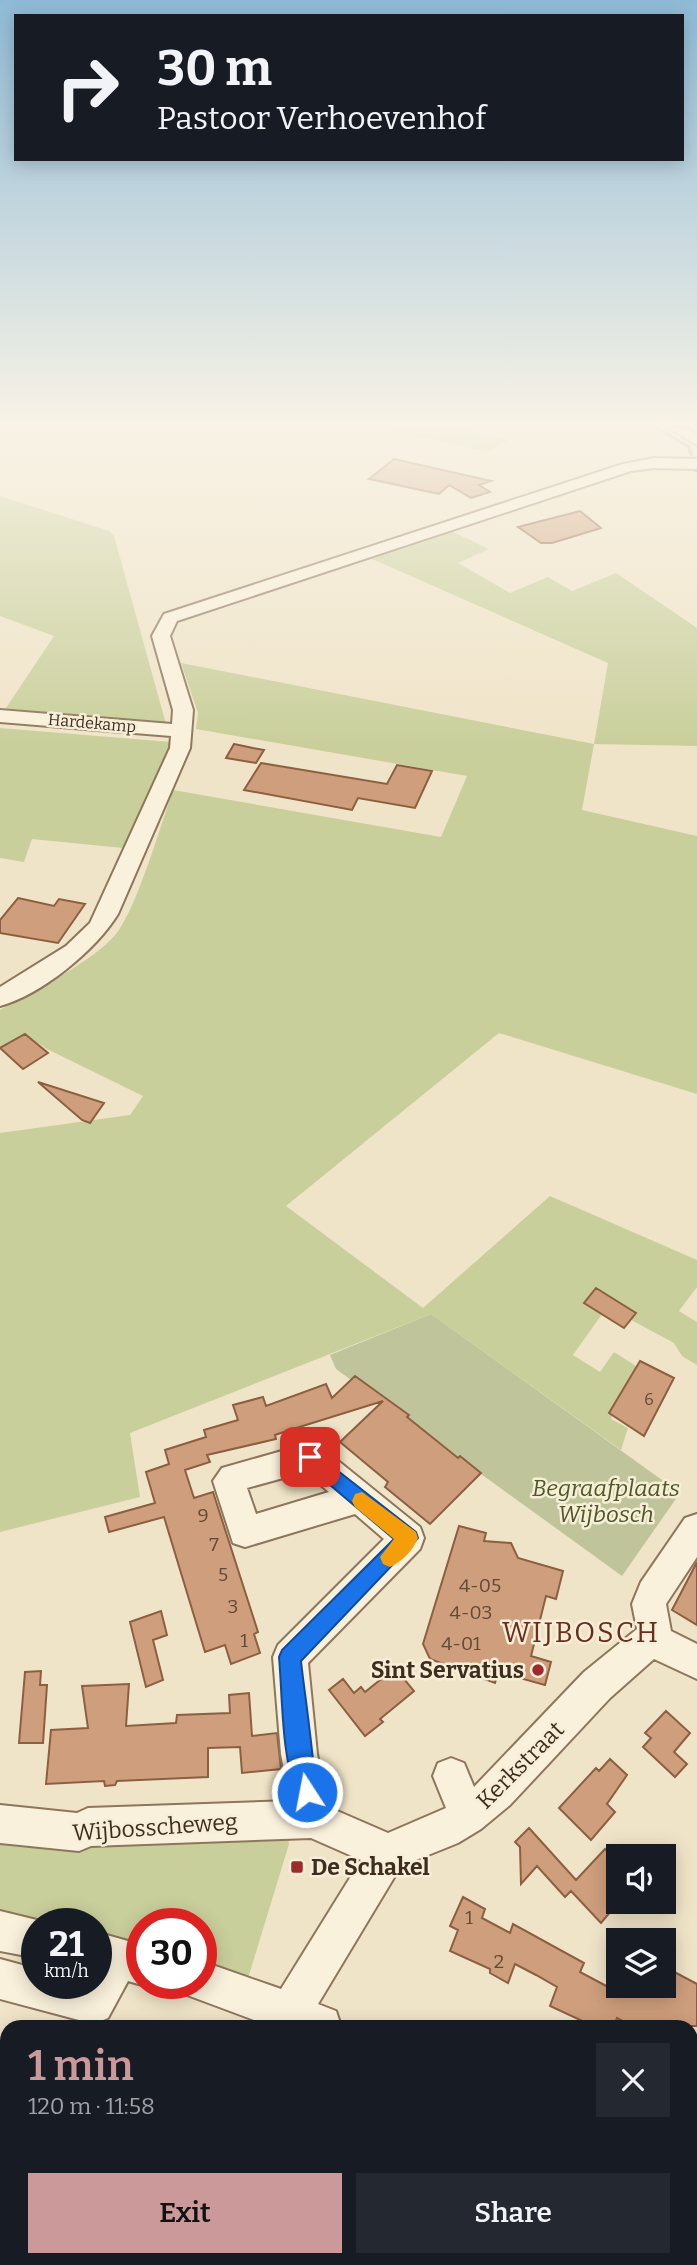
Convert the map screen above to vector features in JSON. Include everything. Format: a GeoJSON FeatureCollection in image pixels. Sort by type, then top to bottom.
{"type":"FeatureCollection","features":[{"type":"Feature","properties":{"kind":"street"},"geometry":{"type":"LineString","coordinates":[[0,998],[80,948],[100,928],[180,748],[183,710],[161,636],[163,626],[175,615],[424,534]]}},
{"type":"Feature","properties":{"kind":"street","name":"Hardekamp"},"geometry":{"type":"LineString","coordinates":[[0,716],[183,731]]}},
{"type":"Feature","properties":{"kind":"street"},"geometry":{"type":"LineString","coordinates":[[312,1819],[299,1754],[290,1657],[408,1538],[359,1499]]}},
{"type":"Feature","properties":{"kind":"street"},"geometry":{"type":"LineString","coordinates":[[697,1529],[650,1598],[654,1628],[651,1639],[697,1662]]}},
{"type":"Feature","properties":{"kind":"street","name":"Kerkstraat"},"geometry":{"type":"LineString","coordinates":[[388,1852],[444,1830],[468,1816],[497,1792],[617,1666],[651,1639]]}},
{"type":"Feature","properties":{"kind":"street"},"geometry":{"type":"LineString","coordinates":[[451,1776],[468,1816]]}},
{"type":"Feature","properties":{"kind":"street","name":"Wijbosscheweg"},"geometry":{"type":"LineString","coordinates":[[0,1824],[79,1832],[88,1827],[312,1819],[388,1852]]}},
{"type":"Feature","properties":{"kind":"street"},"geometry":{"type":"LineString","coordinates":[[296,2020],[388,1852]]}},
{"type":"Feature","properties":{"kind":"street"},"geometry":{"type":"LineString","coordinates":[[0,1931],[21,1935]]}},
{"type":"Feature","properties":{"kind":"street"},"geometry":{"type":"LineString","coordinates":[[0,1979],[94,2004],[118,1958]]}},
{"type":"Feature","properties":{"kind":"street"},"geometry":{"type":"LineString","coordinates":[[217,1988],[293,2020]]}},
{"type":"Feature","properties":{"kind":"green space"},"geometry":{"type":"Polygon","coordinates":[[[0,534],[112,534],[166,724],[4,711],[54,636],[0,616],[0,534]]]}},
{"type":"Feature","properties":{"kind":"green space"},"geometry":{"type":"Polygon","coordinates":[[[448,534],[457,534],[489,549],[458,563],[510,593],[548,577],[572,591],[616,573],[697,628],[697,746],[594,744],[608,663],[372,559],[448,534]]]}},
{"type":"Feature","properties":{"kind":"green space"},"geometry":{"type":"Polygon","coordinates":[[[181,663],[594,744],[582,810],[697,836],[697,1094],[499,1033],[286,1206],[423,1308],[550,1196],[697,1260],[697,1287],[679,1311],[697,1322],[697,1365],[682,1356],[674,1343],[607,1307],[573,1355],[600,1372],[614,1352],[636,1366],[611,1419],[628,1428],[621,1450],[431,1314],[130,1433],[140,1497],[0,1532],[0,1133],[130,1115],[143,1096],[47,1049],[26,1035],[0,1050],[0,1010],[78,965],[106,945],[116,934],[140,886],[173,790],[441,837],[467,776],[196,729],[198,713],[181,663]]]}},
{"type":"Feature","properties":{"kind":"green space"},"geometry":{"type":"Polygon","coordinates":[[[0,728],[171,742],[133,849],[32,839],[24,862],[0,858],[0,728]]]}},
{"type":"Feature","properties":{"kind":"green space","name":"Begraafplaats Wijbosch"},"geometry":{"type":"Polygon","coordinates":[[[431,1314],[680,1493],[622,1576],[336,1369],[330,1355],[431,1314]]]}},
{"type":"Feature","properties":{"kind":"green space"},"geometry":{"type":"Polygon","coordinates":[[[288,1838],[289,1844],[246,1985],[217,1977],[217,1908],[126,1908],[126,1942],[112,1939],[112,1908],[21,1908],[21,1917],[0,1912],[0,1842],[288,1838]]]}},
{"type":"Feature","properties":{"kind":"building"},"geometry":{"type":"Polygon","coordinates":[[[528,534],[582,534],[552,543],[541,543],[528,534]]]}},
{"type":"Feature","properties":{"kind":"building"},"geometry":{"type":"Polygon","coordinates":[[[234,744],[264,750],[256,763],[226,758],[234,744]]]}},
{"type":"Feature","properties":{"kind":"building"},"geometry":{"type":"Polygon","coordinates":[[[261,763],[387,784],[397,765],[432,771],[415,808],[358,798],[352,810],[244,790],[261,763]]]}},
{"type":"Feature","properties":{"kind":"building"},"geometry":{"type":"Polygon","coordinates":[[[18,898],[54,906],[59,899],[85,904],[58,943],[0,933],[0,920],[18,898]]]}},
{"type":"Feature","properties":{"kind":"building"},"geometry":{"type":"Polygon","coordinates":[[[25,1034],[48,1053],[23,1069],[0,1048],[25,1034]]]}},
{"type":"Feature","properties":{"kind":"building"},"geometry":{"type":"Polygon","coordinates":[[[38,1082],[104,1103],[90,1123],[82,1120],[38,1082]]]}},
{"type":"Feature","properties":{"kind":"building"},"geometry":{"type":"Polygon","coordinates":[[[596,1288],[636,1313],[624,1328],[584,1303],[596,1288]]]}},
{"type":"Feature","properties":{"kind":"building"},"geometry":{"type":"Polygon","coordinates":[[[640,1361],[674,1378],[644,1436],[609,1413],[640,1361]]]}},
{"type":"Feature","properties":{"kind":"building"},"geometry":{"type":"Polygon","coordinates":[[[355,1376],[409,1415],[407,1417],[458,1458],[460,1456],[481,1473],[430,1524],[385,1487],[388,1482],[340,1442],[383,1401],[275,1435],[276,1439],[207,1455],[210,1462],[185,1470],[194,1498],[213,1492],[258,1632],[254,1634],[260,1653],[231,1664],[225,1645],[205,1652],[164,1517],[109,1532],[105,1517],[155,1503],[146,1472],[169,1464],[165,1450],[206,1437],[204,1430],[238,1420],[233,1405],[263,1397],[266,1406],[326,1384],[332,1398],[355,1376]]]}},
{"type":"Feature","properties":{"kind":"building"},"geometry":{"type":"Polygon","coordinates":[[[459,1526],[486,1533],[484,1541],[511,1543],[518,1558],[563,1571],[556,1599],[546,1596],[531,1656],[551,1662],[545,1685],[498,1672],[495,1683],[430,1659],[423,1644],[459,1526]]]}},
{"type":"Feature","properties":{"kind":"building"},"geometry":{"type":"Polygon","coordinates":[[[697,1562],[697,1625],[672,1610],[697,1562]]]}},
{"type":"Feature","properties":{"kind":"building"},"geometry":{"type":"Polygon","coordinates":[[[161,1611],[167,1635],[153,1640],[163,1680],[146,1687],[130,1622],[161,1611]]]}},
{"type":"Feature","properties":{"kind":"building"},"geometry":{"type":"Polygon","coordinates":[[[395,1668],[414,1691],[380,1719],[383,1722],[365,1736],[329,1690],[343,1679],[354,1693],[361,1687],[365,1692],[395,1668]]]}},
{"type":"Feature","properties":{"kind":"building"},"geometry":{"type":"Polygon","coordinates":[[[41,1671],[40,1685],[47,1685],[43,1743],[19,1743],[25,1672],[41,1671]]]}},
{"type":"Feature","properties":{"kind":"building"},"geometry":{"type":"Polygon","coordinates":[[[129,1684],[126,1726],[176,1723],[177,1715],[230,1713],[229,1695],[249,1693],[252,1736],[277,1733],[281,1769],[242,1773],[240,1747],[208,1748],[208,1777],[117,1781],[115,1785],[105,1786],[104,1781],[46,1784],[51,1730],[88,1728],[82,1686],[129,1684]]]}},
{"type":"Feature","properties":{"kind":"building"},"geometry":{"type":"Polygon","coordinates":[[[666,1711],[690,1733],[674,1752],[687,1764],[675,1777],[643,1747],[651,1738],[645,1733],[666,1711]]]}},
{"type":"Feature","properties":{"kind":"building"},"geometry":{"type":"Polygon","coordinates":[[[610,1759],[627,1775],[607,1804],[615,1812],[591,1840],[559,1808],[596,1768],[599,1771],[610,1759]]]}},
{"type":"Feature","properties":{"kind":"building"},"geometry":{"type":"Polygon","coordinates":[[[529,1828],[576,1880],[605,1849],[606,1914],[609,1914],[601,1923],[571,1891],[565,1897],[537,1866],[521,1884],[520,1847],[515,1842],[529,1828]]]}},
{"type":"Feature","properties":{"kind":"building"},"geometry":{"type":"Polygon","coordinates":[[[463,1897],[485,1909],[482,1918],[510,1933],[513,1924],[584,1963],[580,1972],[606,1986],[606,1998],[676,1998],[676,1973],[697,1984],[697,2020],[580,2020],[550,2006],[557,1987],[515,1964],[508,1983],[490,1973],[490,1969],[450,1951],[458,1930],[450,1926],[463,1897]]]}},
{"type":"Feature","properties":{"kind":"slow traffic"},"geometry":{"type":"LineString","coordinates":[[362,1501],[408,1538],[390,1557]]}},
{"type":"Feature","properties":{"kind":"place","name":"Sint Servatius"},"geometry":{"type":"Point","coordinates":[538,1670]}},
{"type":"Feature","properties":{"kind":"place","name":"De Schakel"},"geometry":{"type":"Point","coordinates":[297,1867]}},
{"type":"Feature","properties":{"kind":"district","name":"WIJBOSCH"},"geometry":{"type":"Point","coordinates":[581,1632]}},
{"type":"Feature","properties":{"kind":"route"},"geometry":{"type":"LineString","coordinates":[[307,1792],[299,1754],[290,1657],[408,1538],[310,1457]]}}]}
